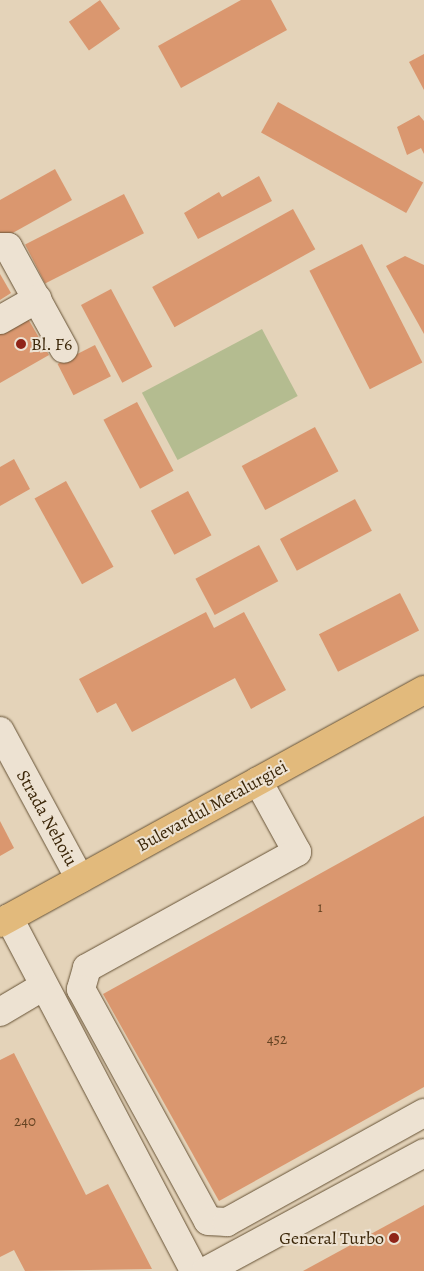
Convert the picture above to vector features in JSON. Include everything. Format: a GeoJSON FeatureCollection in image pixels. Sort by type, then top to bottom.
{"type":"FeatureCollection","features":[{"type":"Feature","properties":{"kind":"main road","name":"Bulevardul Metalurgiei"},"geometry":{"type":"LineString","coordinates":[[4,920],[424,690]]}},
{"type":"Feature","properties":{"kind":"street"},"geometry":{"type":"LineString","coordinates":[[0,247],[8,247],[64,349]]}},
{"type":"Feature","properties":{"kind":"street"},"geometry":{"type":"LineString","coordinates":[[0,320],[37,299]]}},
{"type":"Feature","properties":{"kind":"street","name":"Strada Nehoiu"},"geometry":{"type":"LineString","coordinates":[[0,731],[80,878]]}},
{"type":"Feature","properties":{"kind":"street"},"geometry":{"type":"LineString","coordinates":[[258,781],[297,852],[87,968],[81,989],[208,1221],[227,1222],[424,1113]]}},
{"type":"Feature","properties":{"kind":"street"},"geometry":{"type":"LineString","coordinates":[[4,920],[44,986],[194,1271]]}},
{"type":"Feature","properties":{"kind":"street"},"geometry":{"type":"LineString","coordinates":[[0,1012],[44,986]]}},
{"type":"Feature","properties":{"kind":"street"},"geometry":{"type":"LineString","coordinates":[[206,1271],[424,1153]]}},
{"type":"Feature","properties":{"kind":"green space"},"geometry":{"type":"Polygon","coordinates":[[[262,329],[298,396],[178,460],[142,393],[262,329]]]}},
{"type":"Feature","properties":{"kind":"building"},"geometry":{"type":"Polygon","coordinates":[[[100,0],[120,29],[89,50],[69,22],[100,0]]]}},
{"type":"Feature","properties":{"kind":"building"},"geometry":{"type":"Polygon","coordinates":[[[241,0],[271,0],[287,30],[181,88],[158,46],[241,0]]]}},
{"type":"Feature","properties":{"kind":"building"},"geometry":{"type":"Polygon","coordinates":[[[424,54],[424,90],[409,62],[424,54]]]}},
{"type":"Feature","properties":{"kind":"building"},"geometry":{"type":"Polygon","coordinates":[[[278,102],[423,182],[406,213],[261,133],[278,102]]]}},
{"type":"Feature","properties":{"kind":"building"},"geometry":{"type":"Polygon","coordinates":[[[419,115],[424,121],[424,154],[421,148],[407,155],[397,127],[419,115]]]}},
{"type":"Feature","properties":{"kind":"building"},"geometry":{"type":"Polygon","coordinates":[[[55,169],[72,200],[0,240],[0,200],[55,169]]]}},
{"type":"Feature","properties":{"kind":"building"},"geometry":{"type":"Polygon","coordinates":[[[259,176],[272,201],[198,239],[184,213],[219,192],[222,197],[259,176]]]}},
{"type":"Feature","properties":{"kind":"building"},"geometry":{"type":"Polygon","coordinates":[[[124,194],[144,233],[45,284],[25,244],[124,194]]]}},
{"type":"Feature","properties":{"kind":"building"},"geometry":{"type":"Polygon","coordinates":[[[293,209],[315,249],[174,327],[152,287],[293,209]]]}},
{"type":"Feature","properties":{"kind":"building"},"geometry":{"type":"Polygon","coordinates":[[[362,244],[422,363],[370,389],[309,271],[362,244]]]}},
{"type":"Feature","properties":{"kind":"building"},"geometry":{"type":"Polygon","coordinates":[[[405,256],[424,265],[424,334],[386,266],[405,256]]]}},
{"type":"Feature","properties":{"kind":"building"},"geometry":{"type":"Polygon","coordinates":[[[0,274],[11,293],[0,300],[0,274]]]}},
{"type":"Feature","properties":{"kind":"building"},"geometry":{"type":"Polygon","coordinates":[[[111,289],[152,367],[122,383],[81,305],[111,289]]]}},
{"type":"Feature","properties":{"kind":"building","name":"Bl. F6"},"geometry":{"type":"Polygon","coordinates":[[[27,317],[49,355],[0,383],[0,333],[27,317]]]}},
{"type":"Feature","properties":{"kind":"building"},"geometry":{"type":"Polygon","coordinates":[[[95,345],[111,376],[73,395],[58,364],[95,345]]]}},
{"type":"Feature","properties":{"kind":"building"},"geometry":{"type":"Polygon","coordinates":[[[137,402],[174,471],[140,489],[103,420],[137,402]]]}},
{"type":"Feature","properties":{"kind":"building"},"geometry":{"type":"Polygon","coordinates":[[[315,427],[338,471],[265,510],[242,466],[315,427]]]}},
{"type":"Feature","properties":{"kind":"building"},"geometry":{"type":"Polygon","coordinates":[[[14,459],[30,489],[0,506],[0,467],[14,459]]]}},
{"type":"Feature","properties":{"kind":"building"},"geometry":{"type":"Polygon","coordinates":[[[66,481],[114,567],[82,584],[35,498],[66,481]]]}},
{"type":"Feature","properties":{"kind":"building"},"geometry":{"type":"Polygon","coordinates":[[[188,491],[211,535],[174,555],[151,511],[188,491]]]}},
{"type":"Feature","properties":{"kind":"building"},"geometry":{"type":"Polygon","coordinates":[[[355,499],[372,531],[297,571],[280,539],[355,499]]]}},
{"type":"Feature","properties":{"kind":"building"},"geometry":{"type":"Polygon","coordinates":[[[259,545],[278,581],[215,615],[195,579],[259,545]]]}},
{"type":"Feature","properties":{"kind":"building"},"geometry":{"type":"Polygon","coordinates":[[[400,593],[419,630],[338,672],[319,634],[400,593]]]}},
{"type":"Feature","properties":{"kind":"building"},"geometry":{"type":"Polygon","coordinates":[[[206,612],[214,628],[244,612],[286,690],[251,709],[235,678],[132,732],[116,703],[97,713],[79,679],[206,612]]]}},
{"type":"Feature","properties":{"kind":"building"},"geometry":{"type":"Polygon","coordinates":[[[424,816],[424,1087],[219,1201],[103,994],[424,816]]]}},
{"type":"Feature","properties":{"kind":"building"},"geometry":{"type":"Polygon","coordinates":[[[0,821],[14,848],[0,856],[0,821]]]}},
{"type":"Feature","properties":{"kind":"building"},"geometry":{"type":"Polygon","coordinates":[[[14,1053],[86,1195],[108,1184],[152,1269],[25,1271],[14,1250],[0,1257],[0,1060],[14,1053]]]}},
{"type":"Feature","properties":{"kind":"building","name":"General Turbo"},"geometry":{"type":"Polygon","coordinates":[[[424,1205],[424,1271],[303,1271],[424,1205]]]}},
{"type":"Feature","properties":{"kind":"place","name":"Bl. F6"},"geometry":{"type":"Point","coordinates":[21,344]}},
{"type":"Feature","properties":{"kind":"place","name":"General Turbo"},"geometry":{"type":"Point","coordinates":[394,1238]}}]}
